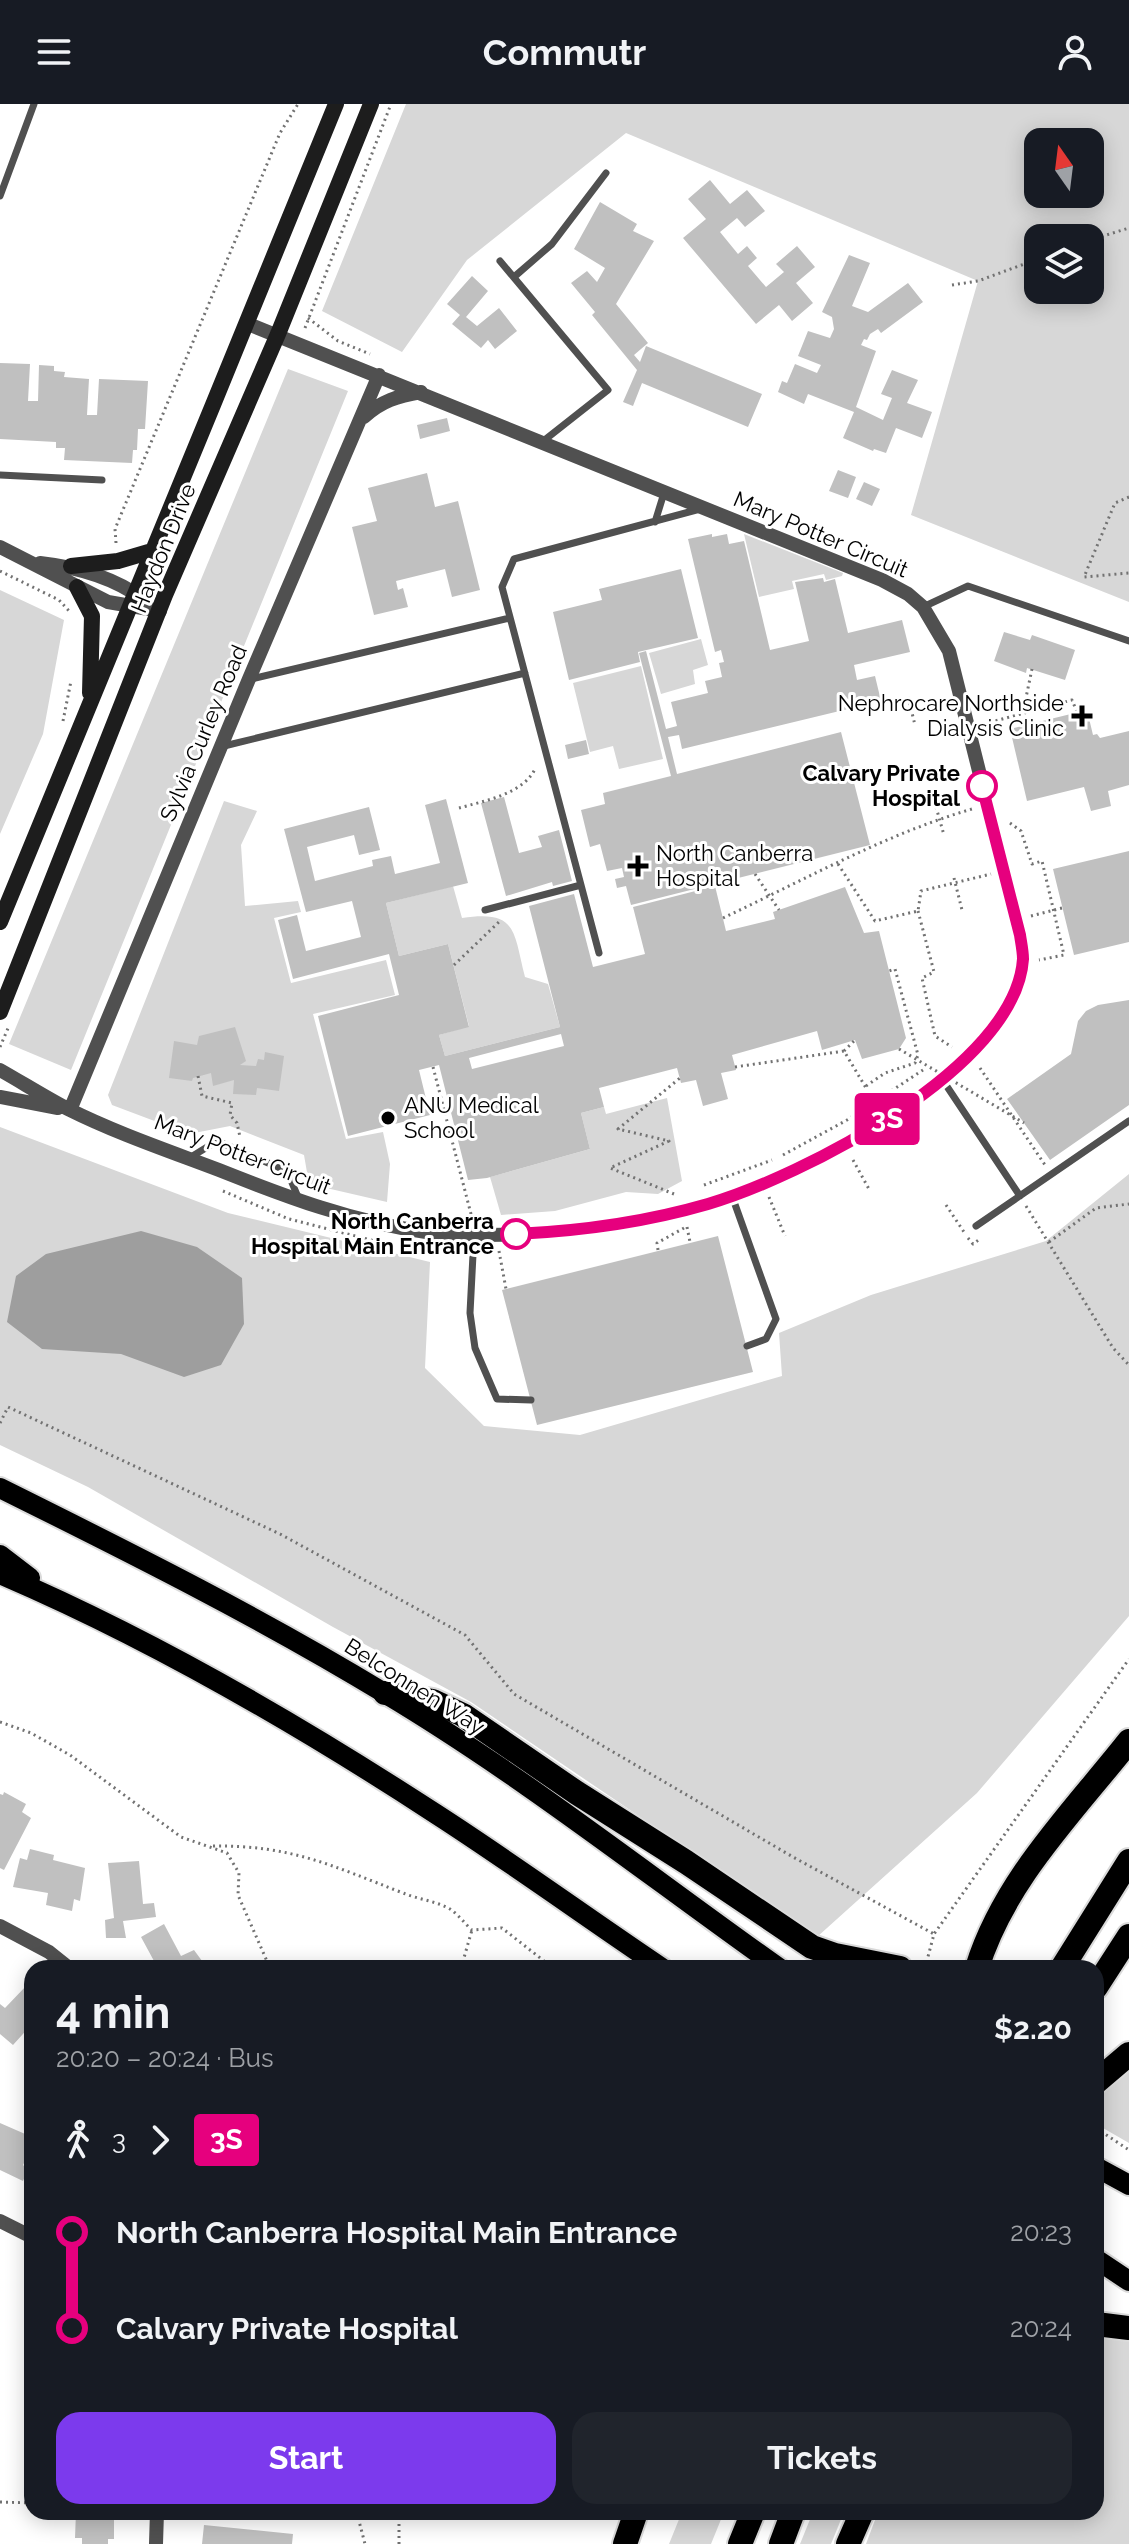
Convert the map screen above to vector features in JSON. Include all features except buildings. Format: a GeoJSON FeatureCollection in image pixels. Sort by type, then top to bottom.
{"type":"FeatureCollection","features":[{"type":"Feature","properties":{"kind":"highway"},"geometry":{"type":"LineString","coordinates":[[385,1693],[433,1701],[463,1715],[589,1802],[686,1862],[812,1947],[860,1960]]}},
{"type":"Feature","properties":{"kind":"highway"},"geometry":{"type":"LineString","coordinates":[[980,1960],[999,1913],[1013,1889],[1129,1741]]}},
{"type":"Feature","properties":{"kind":"highway"},"geometry":{"type":"LineString","coordinates":[[1067,1960],[1129,1861]]}},
{"type":"Feature","properties":{"kind":"highway"},"geometry":{"type":"LineString","coordinates":[[1104,1975],[1129,1936]]}},
{"type":"Feature","properties":{"kind":"highway"},"geometry":{"type":"LineString","coordinates":[[1104,2063],[1127,2056]]}},
{"type":"Feature","properties":{"kind":"highway"},"geometry":{"type":"LineString","coordinates":[[1104,2075],[1127,2056]]}},
{"type":"Feature","properties":{"kind":"highway"},"geometry":{"type":"LineString","coordinates":[[1104,2325],[1129,2328]]}},
{"type":"Feature","properties":{"kind":"highway"},"geometry":{"type":"LineString","coordinates":[[625,2544],[633,2520]]}},
{"type":"Feature","properties":{"kind":"highway"},"geometry":{"type":"LineString","coordinates":[[740,2544],[750,2520]]}},
{"type":"Feature","properties":{"kind":"highway"},"geometry":{"type":"LineString","coordinates":[[781,2544],[790,2520]]}},
{"type":"Feature","properties":{"kind":"highway"},"geometry":{"type":"LineString","coordinates":[[848,2544],[858,2520]]}},
{"type":"Feature","properties":{"kind":"main road","name":"Haydon Drive"},"geometry":{"type":"LineString","coordinates":[[0,922],[336,104]]}},
{"type":"Feature","properties":{"kind":"main road","name":"Haydon Drive"},"geometry":{"type":"LineString","coordinates":[[0,1012],[160,611],[278,334],[371,104]]}},
{"type":"Feature","properties":{"kind":"main road"},"geometry":{"type":"LineString","coordinates":[[71,566],[118,561],[152,551]]}},
{"type":"Feature","properties":{"kind":"main road"},"geometry":{"type":"LineString","coordinates":[[77,587],[92,616],[90,702]]}},
{"type":"Feature","properties":{"kind":"main road","name":"Belconnen Way"},"geometry":{"type":"LineString","coordinates":[[0,1488],[232,1605],[385,1693],[593,1833],[768,1960]]}},
{"type":"Feature","properties":{"kind":"main road"},"geometry":{"type":"LineString","coordinates":[[0,1555],[55,1597]]}},
{"type":"Feature","properties":{"kind":"main road"},"geometry":{"type":"LineString","coordinates":[[0,1574],[91,1614],[269,1712],[436,1814],[650,1960]]}},
{"type":"Feature","properties":{"kind":"main road"},"geometry":{"type":"LineString","coordinates":[[1104,2171],[1129,2185]]}},
{"type":"Feature","properties":{"kind":"main road"},"geometry":{"type":"LineString","coordinates":[[1104,2264],[1129,2281]]}},
{"type":"Feature","properties":{"kind":"street","name":"Mary Potter Circuit"},"geometry":{"type":"LineString","coordinates":[[0,1070],[70,1110],[300,1202],[345,1216],[429,1232],[474,1235],[586,1229],[681,1211],[732,1196],[837,1149],[883,1122],[942,1079],[985,1039],[1009,1002],[1023,959],[1020,935],[949,651],[923,607],[908,594],[882,580],[248,324]]}},
{"type":"Feature","properties":{"kind":"street","name":"Sylvia Curley Road"},"geometry":{"type":"LineString","coordinates":[[70,1110],[379,375]]}},
{"type":"Feature","properties":{"kind":"street"},"geometry":{"type":"LineString","coordinates":[[359,421],[390,399],[421,392]]}},
{"type":"Feature","properties":{"kind":"street"},"geometry":{"type":"LineString","coordinates":[[0,547],[108,602],[132,600]]}},
{"type":"Feature","properties":{"kind":"street"},"geometry":{"type":"LineString","coordinates":[[31,562],[71,566],[132,600],[160,611]]}},
{"type":"Feature","properties":{"kind":"street","name":"Mary Potter Circuit"},"geometry":{"type":"LineString","coordinates":[[0,1097],[70,1110]]}},
{"type":"Feature","properties":{"kind":"street"},"geometry":{"type":"LineString","coordinates":[[0,1926],[59,1960]]}},
{"type":"Feature","properties":{"kind":"street"},"geometry":{"type":"LineString","coordinates":[[0,2221],[24,2233]]}},
{"type":"Feature","properties":{"kind":"street"},"geometry":{"type":"LineString","coordinates":[[156,2544],[157,2520]]}},
{"type":"Feature","properties":{"kind":"lane"},"geometry":{"type":"LineString","coordinates":[[0,196],[34,104]]}},
{"type":"Feature","properties":{"kind":"lane"},"geometry":{"type":"LineString","coordinates":[[514,277],[552,244],[606,173]]}},
{"type":"Feature","properties":{"kind":"lane"},"geometry":{"type":"LineString","coordinates":[[500,261],[608,390],[542,442]]}},
{"type":"Feature","properties":{"kind":"lane"},"geometry":{"type":"LineString","coordinates":[[0,475],[102,480]]}},
{"type":"Feature","properties":{"kind":"lane"},"geometry":{"type":"LineString","coordinates":[[655,522],[664,491]]}},
{"type":"Feature","properties":{"kind":"lane"},"geometry":{"type":"LineString","coordinates":[[599,953],[502,587],[514,559],[704,508]]}},
{"type":"Feature","properties":{"kind":"lane"},"geometry":{"type":"LineString","coordinates":[[923,607],[968,586],[1129,641]]}},
{"type":"Feature","properties":{"kind":"lane"},"geometry":{"type":"LineString","coordinates":[[249,679],[510,618]]}},
{"type":"Feature","properties":{"kind":"lane"},"geometry":{"type":"LineString","coordinates":[[221,747],[525,673]]}},
{"type":"Feature","properties":{"kind":"lane"},"geometry":{"type":"LineString","coordinates":[[485,910],[581,885]]}},
{"type":"Feature","properties":{"kind":"lane"},"geometry":{"type":"LineString","coordinates":[[942,1079],[1020,1196]]}},
{"type":"Feature","properties":{"kind":"lane"},"geometry":{"type":"LineString","coordinates":[[976,1226],[1129,1121]]}},
{"type":"Feature","properties":{"kind":"lane"},"geometry":{"type":"LineString","coordinates":[[189,1159],[217,1141],[287,1171],[300,1202]]}},
{"type":"Feature","properties":{"kind":"lane"},"geometry":{"type":"LineString","coordinates":[[732,1196],[776,1319],[766,1339],[747,1346]]}},
{"type":"Feature","properties":{"kind":"lane"},"geometry":{"type":"LineString","coordinates":[[474,1235],[470,1313],[475,1348],[497,1399],[531,1400]]}},
{"type":"Feature","properties":{"kind":"path"},"geometry":{"type":"LineString","coordinates":[[115,529],[280,133],[298,104]]}},
{"type":"Feature","properties":{"kind":"path"},"geometry":{"type":"LineString","coordinates":[[338,341],[308,318],[391,104]]}},
{"type":"Feature","properties":{"kind":"path"},"geometry":{"type":"LineString","coordinates":[[1104,236],[1129,228]]}},
{"type":"Feature","properties":{"kind":"path"},"geometry":{"type":"LineString","coordinates":[[952,285],[978,281],[1024,264]]}},
{"type":"Feature","properties":{"kind":"path"},"geometry":{"type":"LineString","coordinates":[[1082,583],[1115,503],[1129,497]]}},
{"type":"Feature","properties":{"kind":"path"},"geometry":{"type":"LineString","coordinates":[[0,571],[59,600],[75,618]]}},
{"type":"Feature","properties":{"kind":"path"},"geometry":{"type":"LineString","coordinates":[[1084,577],[1129,573]]}},
{"type":"Feature","properties":{"kind":"path"},"geometry":{"type":"LineString","coordinates":[[1023,714],[1032,669]]}},
{"type":"Feature","properties":{"kind":"path"},"geometry":{"type":"LineString","coordinates":[[908,697],[915,725]]}},
{"type":"Feature","properties":{"kind":"path"},"geometry":{"type":"LineString","coordinates":[[980,725],[1072,700],[1077,712]]}},
{"type":"Feature","properties":{"kind":"path"},"geometry":{"type":"LineString","coordinates":[[459,808],[495,798],[517,787],[532,775],[545,749]]}},
{"type":"Feature","properties":{"kind":"path"},"geometry":{"type":"LineString","coordinates":[[936,807],[944,835]]}},
{"type":"Feature","properties":{"kind":"path"},"geometry":{"type":"LineString","coordinates":[[723,918],[939,819],[974,808]]}},
{"type":"Feature","properties":{"kind":"path"},"geometry":{"type":"LineString","coordinates":[[1003,818],[1021,831],[1032,864],[1042,861],[1064,955],[1035,960]]}},
{"type":"Feature","properties":{"kind":"path"},"geometry":{"type":"LineString","coordinates":[[838,864],[875,921],[918,911]]}},
{"type":"Feature","properties":{"kind":"path"},"geometry":{"type":"LineString","coordinates":[[755,874],[779,910]]}},
{"type":"Feature","properties":{"kind":"path"},"geometry":{"type":"LineString","coordinates":[[955,1049],[935,1036],[922,978],[934,972],[918,911],[921,891],[955,880],[991,874]]}},
{"type":"Feature","properties":{"kind":"path"},"geometry":{"type":"LineString","coordinates":[[955,880],[962,910]]}},
{"type":"Feature","properties":{"kind":"path"},"geometry":{"type":"LineString","coordinates":[[454,965],[521,901]]}},
{"type":"Feature","properties":{"kind":"path"},"geometry":{"type":"LineString","coordinates":[[1028,916],[1062,908]]}},
{"type":"Feature","properties":{"kind":"path"},"geometry":{"type":"LineString","coordinates":[[866,1086],[885,1073],[915,1063],[918,1055],[895,969],[889,971]]}},
{"type":"Feature","properties":{"kind":"path"},"geometry":{"type":"LineString","coordinates":[[735,1067],[844,1051],[855,1040]]}},
{"type":"Feature","properties":{"kind":"path"},"geometry":{"type":"LineString","coordinates":[[899,1049],[1024,1123]]}},
{"type":"Feature","properties":{"kind":"path"},"geometry":{"type":"LineString","coordinates":[[844,1051],[875,1103]]}},
{"type":"Feature","properties":{"kind":"path"},"geometry":{"type":"LineString","coordinates":[[691,1190],[775,1159],[875,1103],[934,1064]]}},
{"type":"Feature","properties":{"kind":"path"},"geometry":{"type":"LineString","coordinates":[[433,1067],[474,1235]]}},
{"type":"Feature","properties":{"kind":"path"},"geometry":{"type":"LineString","coordinates":[[980,1068],[1051,1174]]}},
{"type":"Feature","properties":{"kind":"path"},"geometry":{"type":"LineString","coordinates":[[198,1076],[202,1096],[232,1103],[230,1115],[237,1123],[240,1137]]}},
{"type":"Feature","properties":{"kind":"path"},"geometry":{"type":"LineString","coordinates":[[676,1195],[610,1168],[669,1141],[618,1129],[680,1078]]}},
{"type":"Feature","properties":{"kind":"path"},"geometry":{"type":"LineString","coordinates":[[851,1156],[870,1191]]}},
{"type":"Feature","properties":{"kind":"path"},"geometry":{"type":"LineString","coordinates":[[1020,1196],[1113,1348],[1129,1365]]}},
{"type":"Feature","properties":{"kind":"path"},"geometry":{"type":"LineString","coordinates":[[769,1197],[785,1236]]}},
{"type":"Feature","properties":{"kind":"path"},"geometry":{"type":"LineString","coordinates":[[1049,1242],[1096,1208],[1129,1204]]}},
{"type":"Feature","properties":{"kind":"path"},"geometry":{"type":"LineString","coordinates":[[658,1250],[657,1243],[681,1231],[686,1225],[690,1242]]}},
{"type":"Feature","properties":{"kind":"path"},"geometry":{"type":"LineString","coordinates":[[499,1251],[506,1289]]}},
{"type":"Feature","properties":{"kind":"path"},"geometry":{"type":"LineString","coordinates":[[0,1423],[8,1407],[280,1534],[465,1635],[514,1694],[793,1857],[934,1934]]}},
{"type":"Feature","properties":{"kind":"path"},"geometry":{"type":"LineString","coordinates":[[927,1960],[934,1934],[1129,1659]]}},
{"type":"Feature","properties":{"kind":"path"},"geometry":{"type":"LineString","coordinates":[[0,1722],[31,1733],[70,1755],[181,1837],[227,1853],[239,1873],[238,1895],[266,1960]]}},
{"type":"Feature","properties":{"kind":"path"},"geometry":{"type":"LineString","coordinates":[[209,1846],[262,1847],[306,1856],[450,1909],[472,1930],[502,1928],[543,1960]]}},
{"type":"Feature","properties":{"kind":"path"},"geometry":{"type":"LineString","coordinates":[[463,1960],[472,1930]]}},
{"type":"Feature","properties":{"kind":"path"},"geometry":{"type":"LineString","coordinates":[[1104,2133],[1129,2150]]}},
{"type":"Feature","properties":{"kind":"path"},"geometry":{"type":"LineString","coordinates":[[0,2502],[24,2503]]}},
{"type":"Feature","properties":{"kind":"path"},"geometry":{"type":"LineString","coordinates":[[359,2520],[365,2544]]}},
{"type":"Feature","properties":{"kind":"path"},"geometry":{"type":"LineString","coordinates":[[399,2520],[399,2544]]}},
{"type":"Feature","properties":{"kind":"shaded area"},"geometry":{"type":"Polygon","coordinates":[[[406,104],[1129,104],[1129,602],[911,515],[978,281],[626,133],[467,260],[402,352],[322,311],[406,104]]]}},
{"type":"Feature","properties":{"kind":"shaded area"},"geometry":{"type":"Polygon","coordinates":[[[288,369],[348,391],[71,1070],[9,1044],[288,369]]]}},
{"type":"Feature","properties":{"kind":"shaded area"},"geometry":{"type":"Polygon","coordinates":[[[744,534],[843,573],[842,576],[826,580],[824,574],[792,581],[794,589],[759,597],[744,534]]]}},
{"type":"Feature","properties":{"kind":"shaded area"},"geometry":{"type":"Polygon","coordinates":[[[0,590],[64,620],[43,734],[0,834],[0,590]]]}},
{"type":"Feature","properties":{"kind":"shaded area"},"geometry":{"type":"Polygon","coordinates":[[[701,639],[708,665],[693,670],[695,684],[661,694],[649,653],[701,639]]]}},
{"type":"Feature","properties":{"kind":"shaded area"},"geometry":{"type":"Polygon","coordinates":[[[641,666],[663,759],[619,769],[613,746],[590,752],[573,683],[641,666]]]}},
{"type":"Feature","properties":{"kind":"shaded area"},"geometry":{"type":"Polygon","coordinates":[[[224,801],[257,811],[241,845],[245,906],[298,901],[301,912],[274,918],[291,983],[386,960],[395,995],[313,1014],[346,1139],[383,1132],[390,1164],[387,1202],[309,1184],[304,1155],[230,1126],[189,1134],[112,1105],[108,1095],[224,801]]]}},
{"type":"Feature","properties":{"kind":"shaded area"},"geometry":{"type":"Polygon","coordinates":[[[453,886],[462,918],[494,917],[510,927],[525,977],[548,984],[560,1027],[445,1056],[439,1035],[469,1026],[448,944],[399,956],[386,903],[453,886]]]}},
{"type":"Feature","properties":{"kind":"shaded area"},"geometry":{"type":"Polygon","coordinates":[[[667,1098],[682,1181],[658,1194],[626,1192],[555,1211],[501,1215],[490,1177],[590,1149],[581,1113],[604,1107],[606,1114],[667,1098]]]}},
{"type":"Feature","properties":{"kind":"shaded area"},"geometry":{"type":"Polygon","coordinates":[[[0,1127],[228,1213],[430,1262],[425,1368],[484,1426],[580,1435],[782,1376],[779,1333],[871,1295],[1046,1241],[1129,1174],[1129,1616],[977,1793],[817,1937],[471,1702],[88,1487],[0,1445],[0,1127]]]}},
{"type":"Feature","properties":{"kind":"shaded area"},"geometry":{"type":"Polygon","coordinates":[[[141,1231],[197,1247],[242,1278],[244,1324],[221,1365],[184,1377],[121,1354],[42,1349],[7,1322],[16,1276],[46,1254],[141,1231]]]}},
{"type":"Feature","properties":{"kind":"shaded area"},"geometry":{"type":"Polygon","coordinates":[[[1129,2068],[1129,2143],[1104,2129],[1104,2088],[1129,2068]]]}},
{"type":"Feature","properties":{"kind":"shaded area"},"geometry":{"type":"Polygon","coordinates":[[[1104,2339],[1129,2341],[1129,2544],[866,2544],[875,2520],[1104,2520],[1104,2339]]]}},
{"type":"Feature","properties":{"kind":"shaded area"},"geometry":{"type":"Polygon","coordinates":[[[679,2520],[721,2520],[711,2544],[669,2544],[679,2520]]]}},
{"type":"Feature","properties":{"kind":"shaded area"},"geometry":{"type":"Polygon","coordinates":[[[810,2520],[841,2520],[831,2544],[800,2544],[810,2520]]]}},
{"type":"Feature","properties":{"kind":"bus line","name":"3S"},"geometry":{"type":"LineString","coordinates":[[516,1234],[629,1223],[711,1203],[758,1187],[837,1149],[883,1122],[942,1079],[985,1039],[1009,1002],[1023,959],[1020,935],[982,786]]}},
{"type":"Feature","properties":{"kind":"place","name":"Nephrocare Northside Dialysis Clinic"},"geometry":{"type":"Point","coordinates":[1082,716]}},
{"type":"Feature","properties":{"kind":"place","name":"Calvary Private Hospital"},"geometry":{"type":"Point","coordinates":[982,786]}},
{"type":"Feature","properties":{"kind":"place","name":"North Canberra Hospital"},"geometry":{"type":"Point","coordinates":[638,866]}},
{"type":"Feature","properties":{"kind":"place","name":"ANU Medical School"},"geometry":{"type":"Point","coordinates":[388,1118]}},
{"type":"Feature","properties":{"kind":"place","name":"North Canberra Hospital Main Entrance"},"geometry":{"type":"Point","coordinates":[516,1234]}}]}
